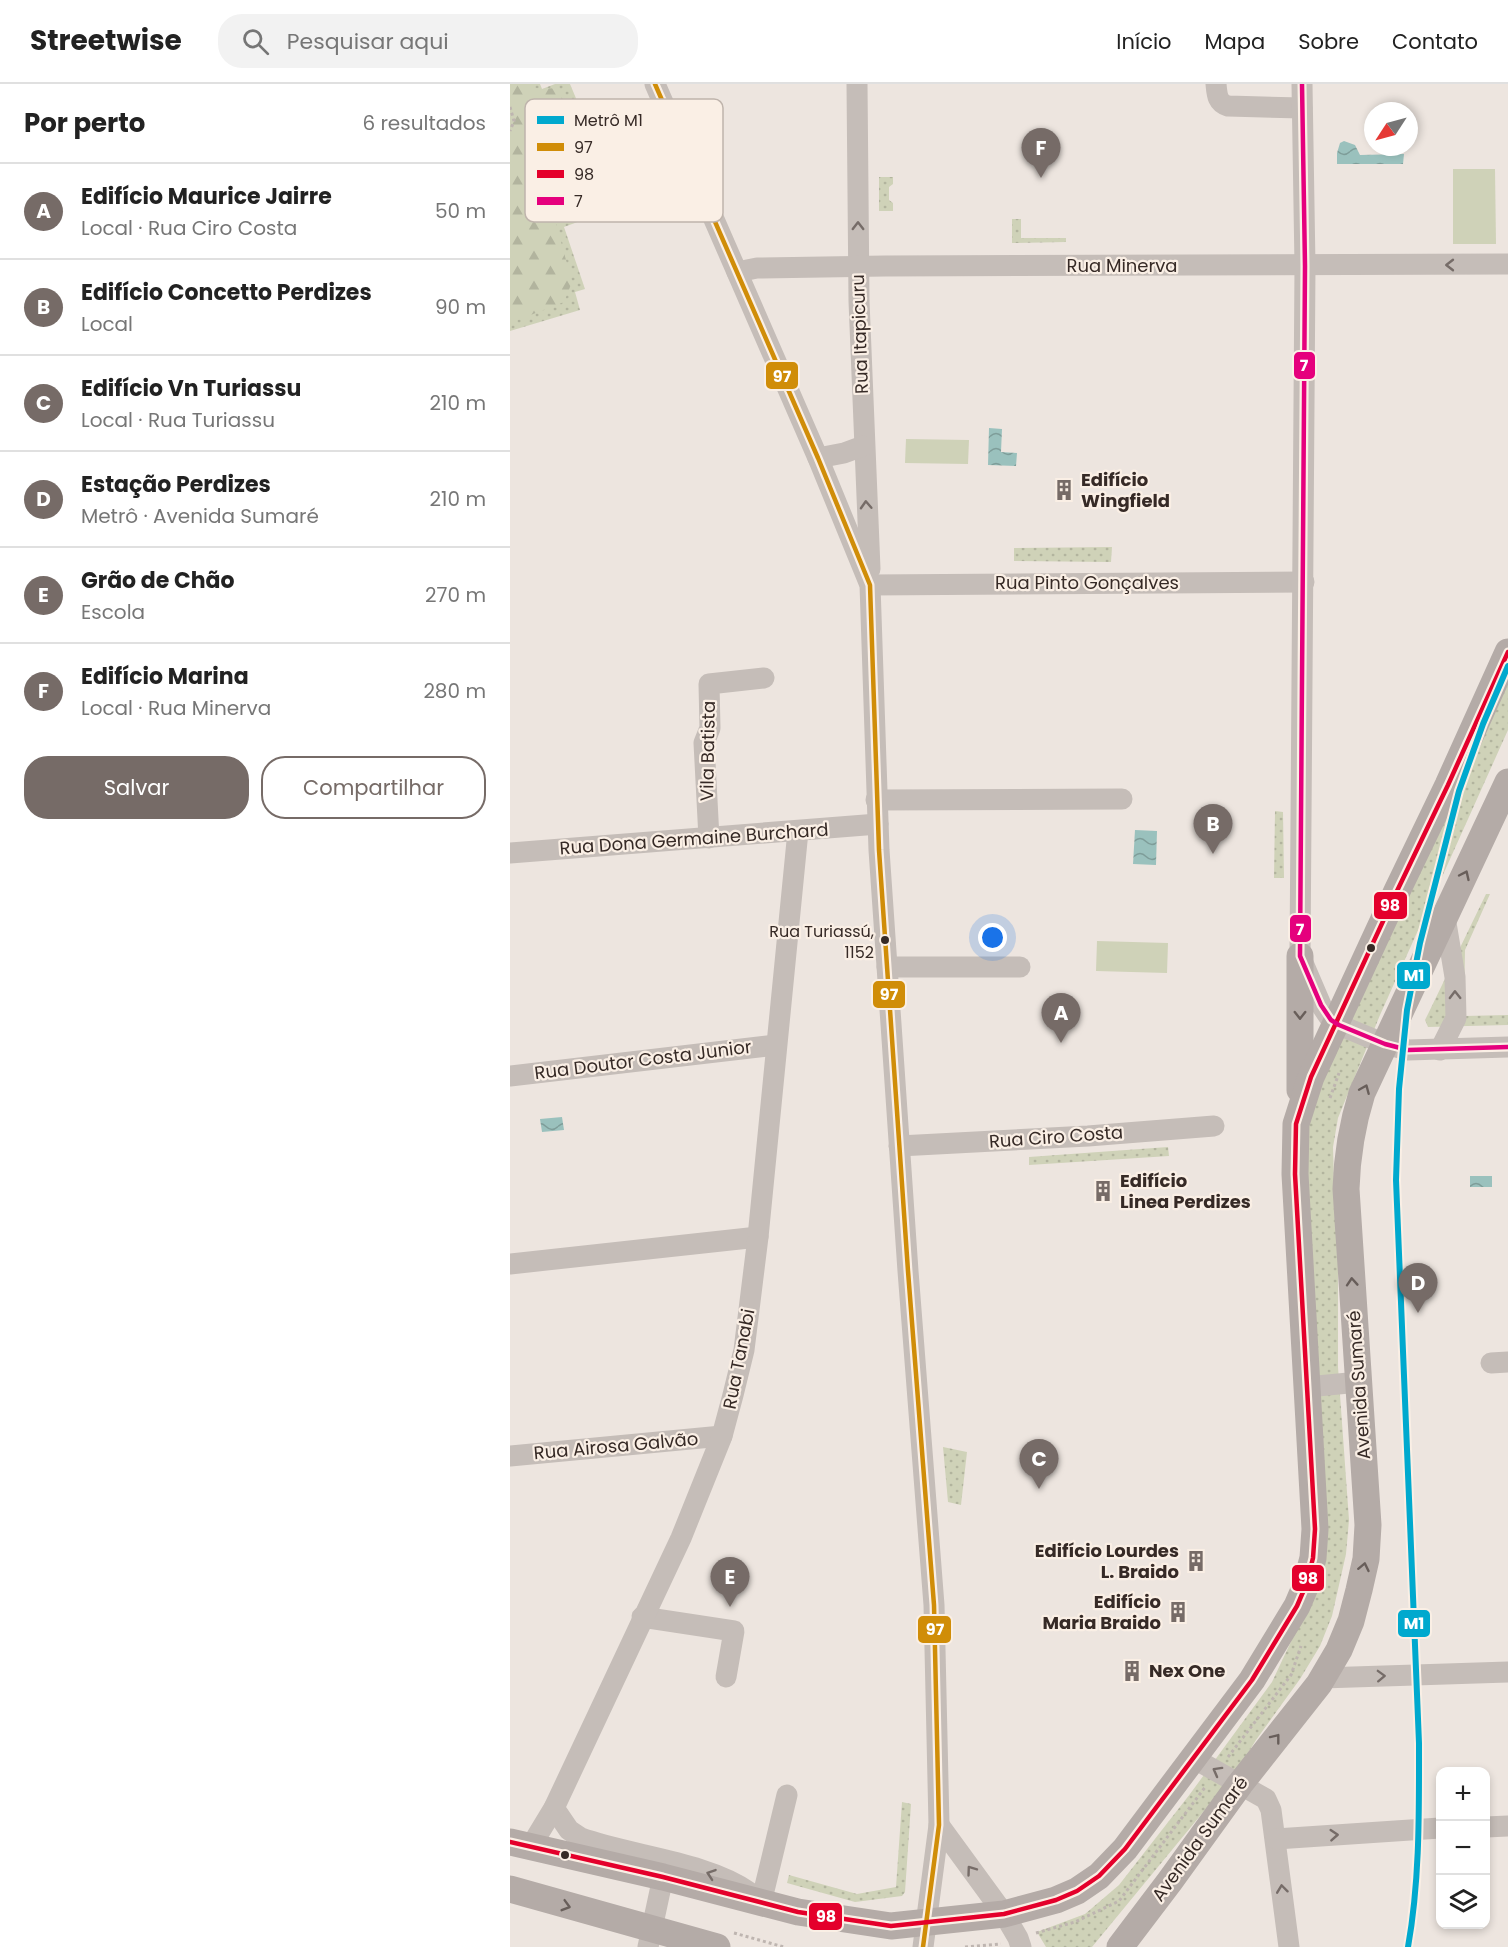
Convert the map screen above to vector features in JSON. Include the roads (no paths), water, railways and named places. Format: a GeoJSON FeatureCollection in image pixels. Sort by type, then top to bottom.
{"type":"FeatureCollection","features":[{"type":"Feature","properties":{"kind":"main road"},"geometry":{"type":"LineString","coordinates":[[521,1844],[663,1877],[761,1904],[891,1926],[925,1935],[1056,1900],[1077,1891],[1099,1876],[1125,1850],[1252,1680],[1297,1606],[1306,1585],[1315,1529],[1295,1174],[1296,1124],[1300,1106],[1335,1024],[1508,652]]}},
{"type":"Feature","properties":{"kind":"main road","name":"Avenida Sumaré"},"geometry":{"type":"LineString","coordinates":[[1120,1947],[1240,1784],[1322,1678],[1340,1650],[1351,1621],[1366,1559],[1368,1525],[1348,1243],[1347,1155],[1353,1121],[1362,1093],[1508,782]]}},
{"type":"Feature","properties":{"kind":"main road"},"geometry":{"type":"LineString","coordinates":[[1300,957],[1300,1106]]}},
{"type":"Feature","properties":{"kind":"main road"},"geometry":{"type":"LineString","coordinates":[[510,1889],[650,1938],[707,1946]]}},
{"type":"Feature","properties":{"kind":"street"},"geometry":{"type":"LineString","coordinates":[[655,84],[661,99]]}},
{"type":"Feature","properties":{"kind":"street","name":"Rua Itapicuru"},"geometry":{"type":"LineString","coordinates":[[857,84],[858,267],[863,446],[859,533],[870,585],[876,800],[899,1146],[934,1605],[939,1825],[925,1935]]}},
{"type":"Feature","properties":{"kind":"street"},"geometry":{"type":"LineString","coordinates":[[1216,84],[1218,98],[1224,105],[1302,108]]}},
{"type":"Feature","properties":{"kind":"street"},"geometry":{"type":"LineString","coordinates":[[1302,84],[1305,266],[1300,957],[1317,997],[1335,1024],[1385,1044],[1410,1050],[1508,1047]]}},
{"type":"Feature","properties":{"kind":"street"},"geometry":{"type":"LineString","coordinates":[[714,222],[818,458],[859,533]]}},
{"type":"Feature","properties":{"kind":"street","name":"Rua Minerva"},"geometry":{"type":"LineString","coordinates":[[736,272],[757,268],[1508,264]]}},
{"type":"Feature","properties":{"kind":"street"},"geometry":{"type":"LineString","coordinates":[[818,458],[863,446]]}},
{"type":"Feature","properties":{"kind":"street","name":"Rua Pinto Gonçalves"},"geometry":{"type":"LineString","coordinates":[[870,585],[1304,582]]}},
{"type":"Feature","properties":{"kind":"street","name":"Vila Batista"},"geometry":{"type":"LineString","coordinates":[[709,838],[704,743],[710,728],[709,684],[764,678]]}},
{"type":"Feature","properties":{"kind":"street"},"geometry":{"type":"LineString","coordinates":[[876,800],[1122,799]]}},
{"type":"Feature","properties":{"kind":"street","name":"Rua Dona Germaine Burchard"},"geometry":{"type":"LineString","coordinates":[[510,853],[878,824]]}},
{"type":"Feature","properties":{"kind":"street","name":"Rua Tanabi"},"geometry":{"type":"LineString","coordinates":[[521,1844],[554,1808],[681,1538],[722,1436],[744,1350],[758,1237],[798,831]]}},
{"type":"Feature","properties":{"kind":"street"},"geometry":{"type":"LineString","coordinates":[[1440,1050],[1456,1018],[1455,977],[1445,917]]}},
{"type":"Feature","properties":{"kind":"street"},"geometry":{"type":"LineString","coordinates":[[887,967],[1020,967]]}},
{"type":"Feature","properties":{"kind":"street","name":"Rua Doutor Costa Junior"},"geometry":{"type":"LineString","coordinates":[[510,1076],[776,1045]]}},
{"type":"Feature","properties":{"kind":"street","name":"Rua Ciro Costa"},"geometry":{"type":"LineString","coordinates":[[899,1146],[1088,1136],[1214,1126]]}},
{"type":"Feature","properties":{"kind":"street"},"geometry":{"type":"LineString","coordinates":[[510,1264],[758,1237]]}},
{"type":"Feature","properties":{"kind":"street"},"geometry":{"type":"LineString","coordinates":[[1307,1387],[1359,1382]]}},
{"type":"Feature","properties":{"kind":"street","name":"Rua Airosa Galvão"},"geometry":{"type":"LineString","coordinates":[[510,1456],[722,1436]]}},
{"type":"Feature","properties":{"kind":"street"},"geometry":{"type":"LineString","coordinates":[[642,1617],[734,1631],[726,1677]]}},
{"type":"Feature","properties":{"kind":"street"},"geometry":{"type":"LineString","coordinates":[[1322,1678],[1508,1672]]}},
{"type":"Feature","properties":{"kind":"street"},"geometry":{"type":"LineString","coordinates":[[1193,1758],[1266,1799],[1271,1810],[1276,1839],[1289,1947]]}},
{"type":"Feature","properties":{"kind":"street"},"geometry":{"type":"LineString","coordinates":[[761,1904],[787,1795]]}},
{"type":"Feature","properties":{"kind":"street"},"geometry":{"type":"LineString","coordinates":[[554,1808],[569,1830],[581,1838],[721,1877],[747,1890],[761,1904]]}},
{"type":"Feature","properties":{"kind":"street"},"geometry":{"type":"LineString","coordinates":[[939,1825],[1004,1914],[1018,1938],[1012,1945]]}},
{"type":"Feature","properties":{"kind":"street"},"geometry":{"type":"LineString","coordinates":[[1490,1827],[1508,1826]]}},
{"type":"Feature","properties":{"kind":"street"},"geometry":{"type":"LineString","coordinates":[[1276,1839],[1436,1828]]}},
{"type":"Feature","properties":{"kind":"street"},"geometry":{"type":"LineString","coordinates":[[650,1938],[663,1877]]}},
{"type":"Feature","properties":{"kind":"water"},"geometry":{"type":"Polygon","coordinates":[[[1344,141],[1355,145],[1360,155],[1364,156],[1404,156],[1403,164],[1337,164],[1340,143],[1344,141]]]}},
{"type":"Feature","properties":{"kind":"water"},"geometry":{"type":"Polygon","coordinates":[[[989,428],[1002,429],[1001,452],[1017,453],[1016,466],[988,465],[989,428]]]}},
{"type":"Feature","properties":{"kind":"water"},"geometry":{"type":"Polygon","coordinates":[[[1135,830],[1157,831],[1156,865],[1133,864],[1135,830]]]}},
{"type":"Feature","properties":{"kind":"water"},"geometry":{"type":"Polygon","coordinates":[[[562,1117],[564,1130],[542,1132],[540,1119],[562,1117]]]}},
{"type":"Feature","properties":{"kind":"water"},"geometry":{"type":"Polygon","coordinates":[[[1470,1176],[1492,1176],[1492,1187],[1470,1187],[1470,1176]]]}},
{"type":"Feature","properties":{"kind":"metro line","name":"M1"},"geometry":{"type":"LineString","coordinates":[[1408,1947],[1417,1871],[1419,1743],[1396,1180],[1399,1089],[1407,1010],[1420,943],[1459,791],[1483,724],[1508,666]]}},
{"type":"Feature","properties":{"kind":"place","name":"Edifício Marina"},"geometry":{"type":"Point","coordinates":[1041,178]}},
{"type":"Feature","properties":{"kind":"place","name":"Edifício Wingfield"},"geometry":{"type":"Point","coordinates":[1064,490]}},
{"type":"Feature","properties":{"kind":"place","name":"Edifício Concetto Perdizes"},"geometry":{"type":"Point","coordinates":[1213,854]}},
{"type":"Feature","properties":{"kind":"place","name":"Rua Turiassú, 1152"},"geometry":{"type":"Point","coordinates":[885,940]}},
{"type":"Feature","properties":{"kind":"place","name":"Edifício Maurice Jairre"},"geometry":{"type":"Point","coordinates":[1061,1043]}},
{"type":"Feature","properties":{"kind":"place","name":"Edifício Linea Perdizes"},"geometry":{"type":"Point","coordinates":[1103,1191]}},
{"type":"Feature","properties":{"kind":"place","name":"Estação Perdizes"},"geometry":{"type":"Point","coordinates":[1418,1313]}},
{"type":"Feature","properties":{"kind":"place","name":"Edifício Vn Turiassu"},"geometry":{"type":"Point","coordinates":[1039,1489]}},
{"type":"Feature","properties":{"kind":"place","name":"Edifício Lourdes L. Braido"},"geometry":{"type":"Point","coordinates":[1196,1561]}},
{"type":"Feature","properties":{"kind":"place","name":"Grão de Chão"},"geometry":{"type":"Point","coordinates":[730,1607]}},
{"type":"Feature","properties":{"kind":"place","name":"Edifício Maria Braido"},"geometry":{"type":"Point","coordinates":[1178,1612]}},
{"type":"Feature","properties":{"kind":"place","name":"Nex One"},"geometry":{"type":"Point","coordinates":[1132,1671]}}]}
